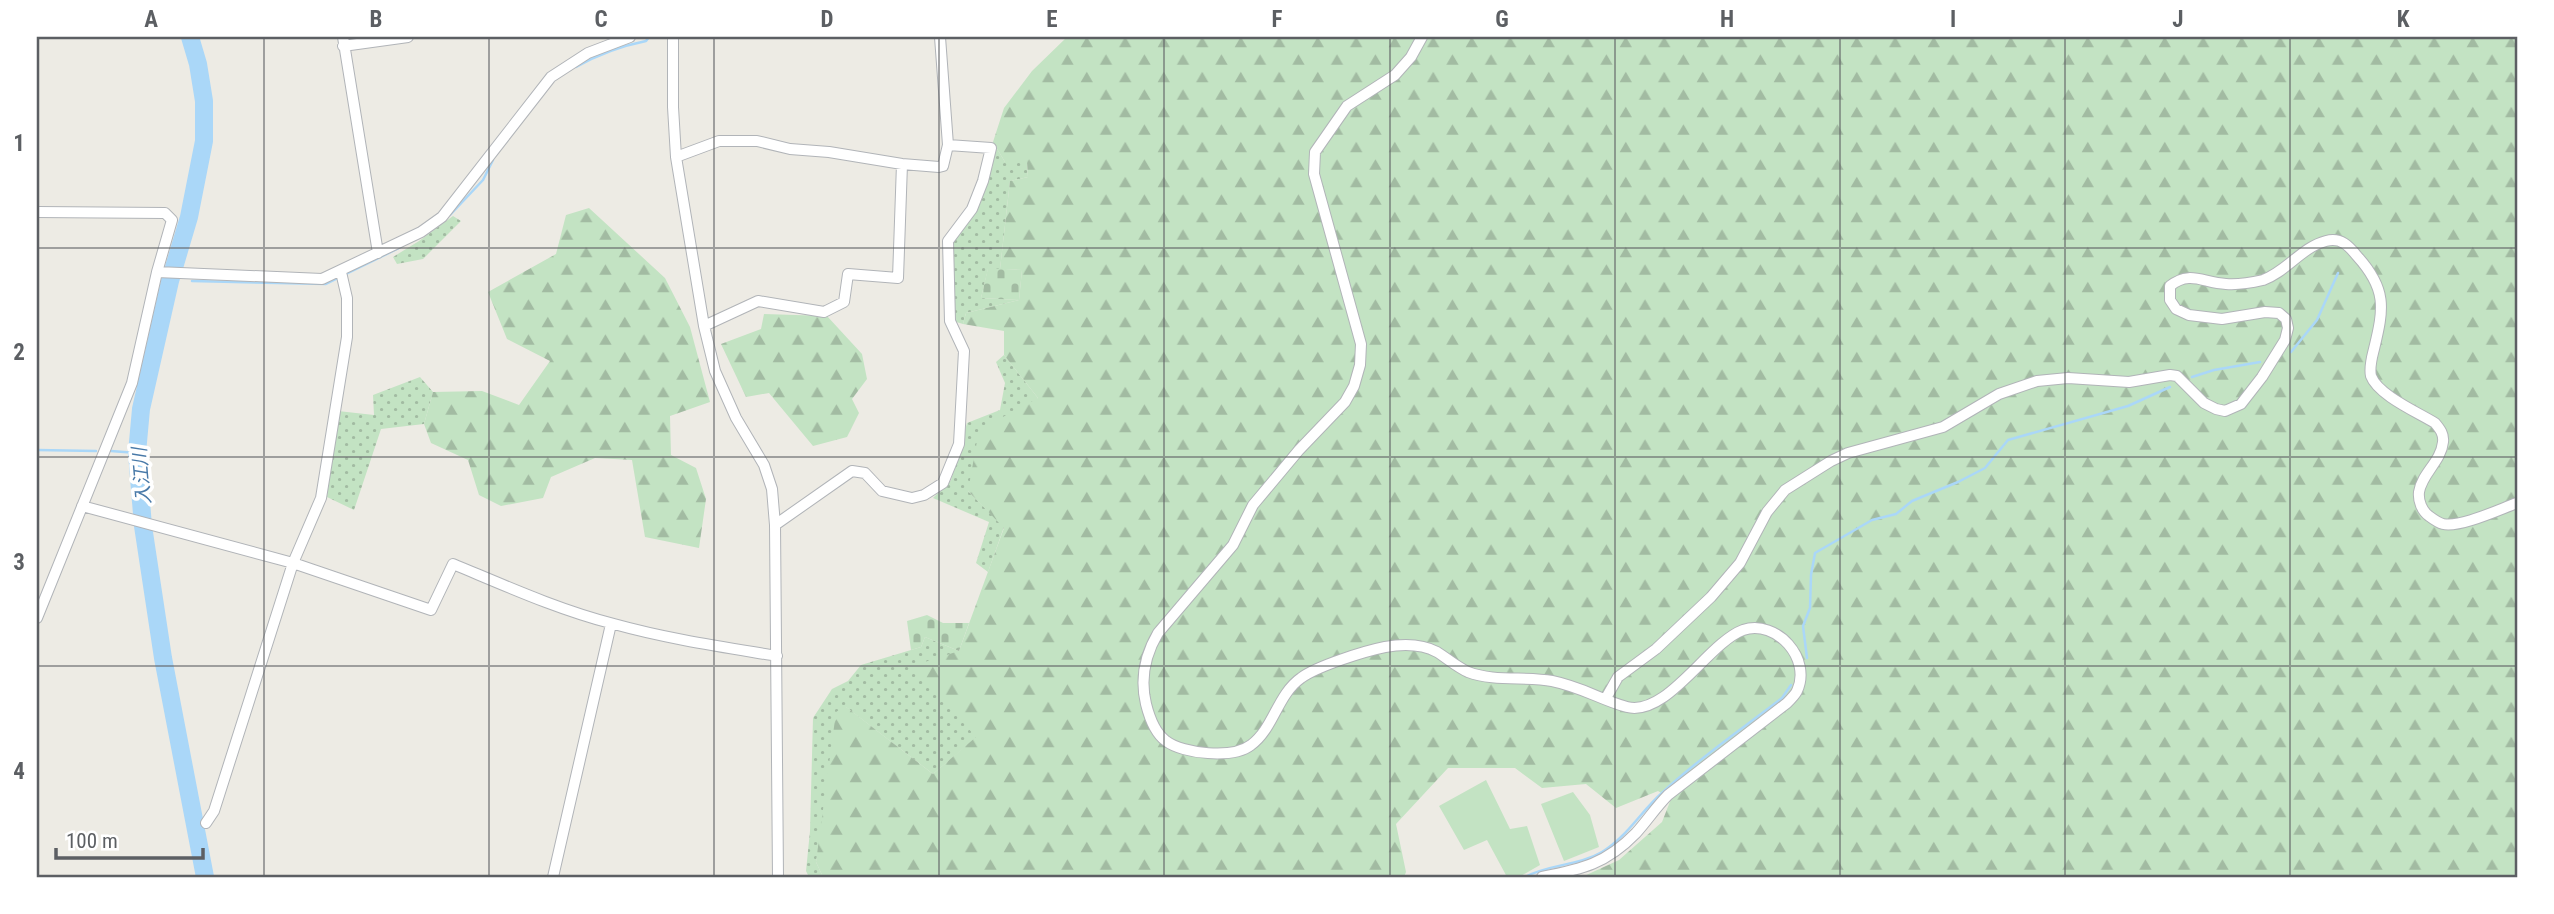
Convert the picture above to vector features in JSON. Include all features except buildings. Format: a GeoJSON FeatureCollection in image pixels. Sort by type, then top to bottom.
{"type":"FeatureCollection","features":[{"type":"Feature","properties":{"kind":"street"},"geometry":{"type":"LineString","coordinates":[[378,253],[343,41],[408,37]]}},
{"type":"Feature","properties":{"kind":"street"},"geometry":{"type":"LineString","coordinates":[[160,272],[342,278],[378,253],[421,232],[442,217],[551,77],[588,53],[630,37]]}},
{"type":"Feature","properties":{"kind":"street"},"geometry":{"type":"LineString","coordinates":[[673,37],[676,157],[704,326],[715,371],[736,418],[764,465],[772,489],[775,525],[778,877]]}},
{"type":"Feature","properties":{"kind":"street"},"geometry":{"type":"LineString","coordinates":[[676,157],[719,141],[757,141],[790,149],[829,152],[902,164],[943,166],[948,145],[940,37]]}},
{"type":"Feature","properties":{"kind":"street"},"geometry":{"type":"LineString","coordinates":[[1422,37],[1411,57],[1395,75],[1347,106],[1315,152],[1314,174],[1361,344],[1360,365],[1354,386],[1345,402],[1299,450],[1253,505],[1233,545],[1158,633],[1150,647],[1144,668],[1144,691],[1147,707],[1158,734],[1181,749],[1230,753],[1243,750],[1262,735],[1281,699],[1300,678],[1314,670],[1384,647],[1420,646],[1480,675],[1549,681],[1580,687],[1629,708],[1658,701],[1729,638],[1744,630],[1759,628],[1773,631],[1785,639],[1795,653],[1800,678],[1797,692],[1787,704],[1668,795],[1636,832],[1609,855],[1588,867],[1542,877]]}},
{"type":"Feature","properties":{"kind":"street"},"geometry":{"type":"LineString","coordinates":[[775,525],[852,471],[865,473],[883,491],[912,498],[924,495],[943,483],[959,444],[964,351],[950,321],[948,241],[972,209],[983,181],[991,148],[948,145]]}},
{"type":"Feature","properties":{"kind":"street"},"geometry":{"type":"LineString","coordinates":[[704,326],[758,301],[824,312],[844,302],[848,274],[898,278],[902,164]]}},
{"type":"Feature","properties":{"kind":"street"},"geometry":{"type":"LineString","coordinates":[[37,212],[165,213],[170,216],[172,226],[132,383],[37,618]]}},
{"type":"Feature","properties":{"kind":"street"},"geometry":{"type":"LineString","coordinates":[[1606,698],[1618,677],[1656,649],[1718,588],[1740,562],[1767,512],[1785,490],[1839,457],[1943,427],[1999,394],[2037,381],[2068,378],[2129,382],[2170,375],[2177,376],[2204,403],[2225,411],[2235,408],[2262,377],[2285,340],[2288,328],[2286,319],[2279,313],[2265,312],[2222,319],[2189,314],[2176,309],[2170,300],[2170,286],[2179,279],[2189,277],[2232,285],[2263,279],[2276,274],[2323,241],[2334,239],[2346,243],[2370,270],[2382,293],[2382,317],[2371,362],[2371,375],[2380,389],[2435,423],[2441,430],[2441,453],[2419,492],[2425,514],[2442,524],[2455,524],[2517,503]]}},
{"type":"Feature","properties":{"kind":"street"},"geometry":{"type":"LineString","coordinates":[[206,823],[214,811],[293,563],[325,484],[347,337],[347,299],[342,278]]}},
{"type":"Feature","properties":{"kind":"street"},"geometry":{"type":"LineString","coordinates":[[82,506],[293,563],[431,610],[453,564],[528,596],[611,624],[673,639],[777,656]]}},
{"type":"Feature","properties":{"kind":"street"},"geometry":{"type":"LineString","coordinates":[[553,877],[611,624]]}},
{"type":"Feature","properties":{"kind":"green space"},"geometry":{"type":"Polygon","coordinates":[[[1067,37],[2517,37],[2517,877],[1582,877],[1619,860],[1662,822],[1671,799],[1658,791],[1616,808],[1586,784],[1542,788],[1515,768],[1448,768],[1396,824],[1406,872],[1404,877],[823,877],[816,862],[836,712],[845,706],[933,774],[976,737],[912,666],[959,651],[1004,528],[968,491],[979,430],[1038,398],[1004,355],[1004,331],[963,324],[966,313],[1019,300],[1022,270],[1000,269],[1010,181],[1028,177],[1027,162],[1005,162],[993,142],[1004,108],[1032,71],[1067,37]]]}},
{"type":"Feature","properties":{"kind":"green space"},"geometry":{"type":"Polygon","coordinates":[[[993,142],[1005,162],[1027,162],[1028,177],[1010,181],[1000,269],[988,269],[981,298],[1019,300],[966,313],[963,324],[953,321],[952,242],[978,208],[993,165],[993,142]]]}},
{"type":"Feature","properties":{"kind":"green space"},"geometry":{"type":"Polygon","coordinates":[[[589,208],[665,278],[690,327],[710,402],[670,416],[671,455],[696,468],[706,499],[699,548],[645,537],[632,460],[595,458],[551,477],[543,498],[501,506],[479,495],[468,460],[431,443],[424,424],[433,392],[482,391],[519,405],[550,361],[507,339],[488,292],[556,254],[566,215],[589,208]]]}},
{"type":"Feature","properties":{"kind":"green space"},"geometry":{"type":"Polygon","coordinates":[[[453,216],[461,221],[423,259],[397,264],[393,257],[453,216]]]}},
{"type":"Feature","properties":{"kind":"green space"},"geometry":{"type":"Polygon","coordinates":[[[988,268],[1022,270],[1019,300],[981,298],[988,268]]]}},
{"type":"Feature","properties":{"kind":"green space"},"geometry":{"type":"Polygon","coordinates":[[[764,314],[827,316],[862,354],[867,379],[852,399],[859,413],[847,437],[813,446],[769,393],[746,397],[721,344],[761,329],[764,314]]]}},
{"type":"Feature","properties":{"kind":"green space"},"geometry":{"type":"Polygon","coordinates":[[[1004,355],[1038,398],[968,491],[1004,527],[988,572],[976,563],[989,522],[933,498],[951,480],[967,423],[1000,410],[1005,383],[996,362],[1004,355]]]}},
{"type":"Feature","properties":{"kind":"green space"},"geometry":{"type":"Polygon","coordinates":[[[420,377],[433,392],[424,424],[381,429],[354,510],[327,497],[338,411],[374,415],[373,395],[420,377]]]}},
{"type":"Feature","properties":{"kind":"green space"},"geometry":{"type":"Polygon","coordinates":[[[927,615],[943,623],[969,623],[959,651],[925,637],[921,647],[911,650],[907,621],[927,615]]]}},
{"type":"Feature","properties":{"kind":"green space"},"geometry":{"type":"Polygon","coordinates":[[[925,637],[959,651],[977,737],[933,774],[846,707],[816,862],[823,877],[809,877],[806,871],[810,831],[813,718],[832,689],[848,681],[861,665],[921,647],[925,637]]]}},
{"type":"Feature","properties":{"kind":"green space"},"geometry":{"type":"Polygon","coordinates":[[[1486,780],[1510,829],[1527,826],[1540,865],[1519,877],[1507,877],[1487,840],[1464,850],[1439,806],[1486,780]]]}},
{"type":"Feature","properties":{"kind":"green space"},"geometry":{"type":"Polygon","coordinates":[[[1573,792],[1590,815],[1599,847],[1564,861],[1541,804],[1573,792]]]}},
{"type":"Feature","properties":{"kind":"waterway","name":"入江川"},"geometry":{"type":"LineString","coordinates":[[190,37],[204,101],[204,141],[189,217],[170,281],[141,409],[137,453],[143,526],[163,658],[205,877]]}},
{"type":"Feature","properties":{"kind":"waterway"},"geometry":{"type":"LineString","coordinates":[[576,67],[610,51],[646,41],[649,37]]}},
{"type":"Feature","properties":{"kind":"waterway"},"geometry":{"type":"LineString","coordinates":[[450,215],[483,180],[493,160]]}},
{"type":"Feature","properties":{"kind":"waterway"},"geometry":{"type":"LineString","coordinates":[[344,275],[401,247]]}},
{"type":"Feature","properties":{"kind":"waterway"},"geometry":{"type":"LineString","coordinates":[[2291,352],[2317,320],[2338,273]]}},
{"type":"Feature","properties":{"kind":"waterway"},"geometry":{"type":"LineString","coordinates":[[192,281],[326,284],[338,278]]}},
{"type":"Feature","properties":{"kind":"waterway"},"geometry":{"type":"LineString","coordinates":[[2192,377],[2260,362]]}},
{"type":"Feature","properties":{"kind":"waterway"},"geometry":{"type":"LineString","coordinates":[[1807,658],[1803,626],[1810,608],[1815,553],[1872,520],[1896,514],[1912,501],[1985,468],[2008,440],[2128,406],[2170,387]]}},
{"type":"Feature","properties":{"kind":"waterway"},"geometry":{"type":"LineString","coordinates":[[37,450],[96,451]]}},
{"type":"Feature","properties":{"kind":"waterway"},"geometry":{"type":"LineString","coordinates":[[111,451],[137,453]]}},
{"type":"Feature","properties":{"kind":"waterway"},"geometry":{"type":"LineString","coordinates":[[1525,877],[1593,857],[1611,846],[1677,779],[1782,698],[1791,685]]}}]}
